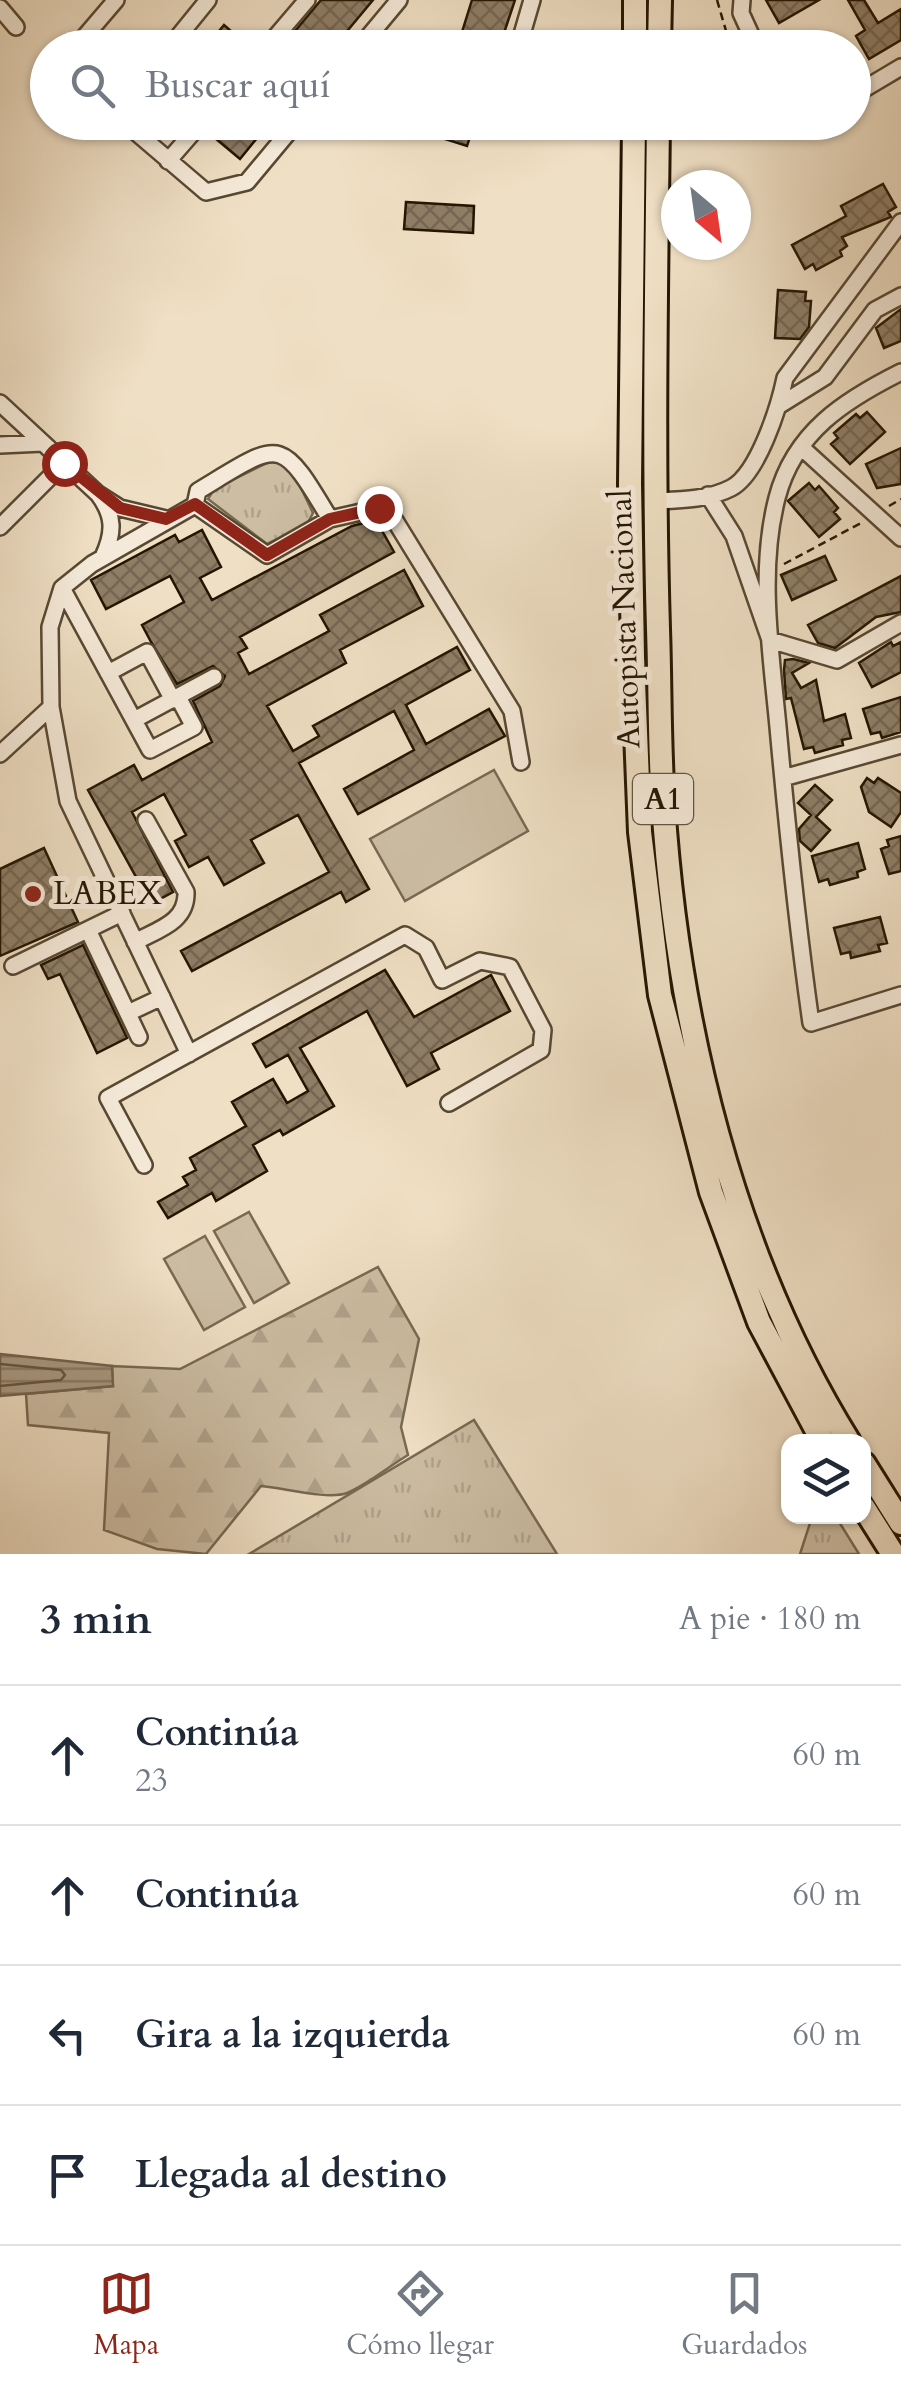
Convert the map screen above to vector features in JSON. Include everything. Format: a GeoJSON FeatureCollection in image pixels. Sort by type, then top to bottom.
{"type":"FeatureCollection","features":[{"type":"Feature","properties":{"kind":"highway"},"geometry":{"type":"LineString","coordinates":[[635,0],[635,30]]}},
{"type":"Feature","properties":{"kind":"highway"},"geometry":{"type":"LineString","coordinates":[[659,30],[660,0]]}},
{"type":"Feature","properties":{"kind":"highway","name":"Autopista Nacional"},"geometry":{"type":"LineString","coordinates":[[634,140],[630,484],[634,657],[640,832],[660,995],[718,1211],[759,1322],[820,1434]]}},
{"type":"Feature","properties":{"kind":"highway","name":"Autopista Nacional"},"geometry":{"type":"LineString","coordinates":[[658,140],[654,501],[663,802],[690,1012],[734,1190],[753,1242],[779,1310],[846,1434]]}},
{"type":"Feature","properties":{"kind":"highway"},"geometry":{"type":"LineString","coordinates":[[871,1475],[901,1524]]}},
{"type":"Feature","properties":{"kind":"highway"},"geometry":{"type":"LineString","coordinates":[[871,1519],[893,1554]]}},
{"type":"Feature","properties":{"kind":"street"},"geometry":{"type":"LineString","coordinates":[[90,30],[116,0]]}},
{"type":"Feature","properties":{"kind":"street"},"geometry":{"type":"LineString","coordinates":[[183,30],[208,0]]}},
{"type":"Feature","properties":{"kind":"street"},"geometry":{"type":"LineString","coordinates":[[282,30],[308,0]]}},
{"type":"Feature","properties":{"kind":"street"},"geometry":{"type":"LineString","coordinates":[[374,30],[398,0]]}},
{"type":"Feature","properties":{"kind":"street"},"geometry":{"type":"LineString","coordinates":[[523,30],[532,0]]}},
{"type":"Feature","properties":{"kind":"street"},"geometry":{"type":"LineString","coordinates":[[742,0],[741,13],[749,30]]}},
{"type":"Feature","properties":{"kind":"street"},"geometry":{"type":"LineString","coordinates":[[0,8],[16,26]]}},
{"type":"Feature","properties":{"kind":"street"},"geometry":{"type":"LineString","coordinates":[[871,85],[901,67]]}},
{"type":"Feature","properties":{"kind":"street"},"geometry":{"type":"LineString","coordinates":[[144,140],[206,192],[247,182],[282,140]]}},
{"type":"Feature","properties":{"kind":"street"},"geometry":{"type":"LineString","coordinates":[[168,161],[186,140]]}},
{"type":"Feature","properties":{"kind":"street"},"geometry":{"type":"LineString","coordinates":[[654,501],[708,495],[735,486],[746,476],[780,405],[785,378],[901,222]]}},
{"type":"Feature","properties":{"kind":"street"},"geometry":{"type":"LineString","coordinates":[[780,405],[825,377],[876,310],[901,296]]}},
{"type":"Feature","properties":{"kind":"street"},"geometry":{"type":"LineString","coordinates":[[901,372],[846,399],[801,447],[777,496],[768,573],[787,848],[811,1023],[901,995]]}},
{"type":"Feature","properties":{"kind":"street"},"geometry":{"type":"LineString","coordinates":[[0,403],[98,494],[120,508],[166,519]]}},
{"type":"Feature","properties":{"kind":"street"},"geometry":{"type":"LineString","coordinates":[[0,445],[43,443]]}},
{"type":"Feature","properties":{"kind":"street"},"geometry":{"type":"LineString","coordinates":[[801,447],[901,538]]}},
{"type":"Feature","properties":{"kind":"street"},"geometry":{"type":"LineString","coordinates":[[189,1054],[68,800],[51,707],[50,627],[62,588],[102,557],[195,504],[198,491],[256,456],[290,456],[330,519]]}},
{"type":"Feature","properties":{"kind":"street"},"geometry":{"type":"LineString","coordinates":[[2,523],[64,463]]}},
{"type":"Feature","properties":{"kind":"street"},"geometry":{"type":"LineString","coordinates":[[98,494],[107,506],[114,534],[102,557]]}},
{"type":"Feature","properties":{"kind":"street"},"geometry":{"type":"LineString","coordinates":[[708,495],[734,536],[770,640]]}},
{"type":"Feature","properties":{"kind":"street"},"geometry":{"type":"LineString","coordinates":[[195,504],[267,555],[330,519],[379,508],[394,519],[512,711],[520,762]]}},
{"type":"Feature","properties":{"kind":"street"},"geometry":{"type":"LineString","coordinates":[[62,588],[108,674],[150,750],[194,726],[147,652],[108,674]]}},
{"type":"Feature","properties":{"kind":"street"},"geometry":{"type":"LineString","coordinates":[[770,640],[836,660],[901,622]]}},
{"type":"Feature","properties":{"kind":"street"},"geometry":{"type":"LineString","coordinates":[[134,720],[214,677]]}},
{"type":"Feature","properties":{"kind":"street"},"geometry":{"type":"LineString","coordinates":[[0,754],[51,707]]}},
{"type":"Feature","properties":{"kind":"street"},"geometry":{"type":"LineString","coordinates":[[782,778],[901,745]]}},
{"type":"Feature","properties":{"kind":"street"},"geometry":{"type":"LineString","coordinates":[[136,942],[174,921],[186,903],[186,892],[146,820]]}},
{"type":"Feature","properties":{"kind":"street"},"geometry":{"type":"LineString","coordinates":[[13,966],[122,914]]}},
{"type":"Feature","properties":{"kind":"street"},"geometry":{"type":"LineString","coordinates":[[88,930],[139,1037]]}},
{"type":"Feature","properties":{"kind":"street"},"geometry":{"type":"LineString","coordinates":[[144,1164],[108,1098],[405,935],[426,948],[442,980],[480,961],[510,966],[543,1030],[541,1050],[449,1103]]}},
{"type":"Feature","properties":{"kind":"street"},"geometry":{"type":"LineString","coordinates":[[128,1014],[162,997]]}},
{"type":"Feature","properties":{"kind":"path"},"geometry":{"type":"LineString","coordinates":[[717,0],[726,30]]}},
{"type":"Feature","properties":{"kind":"path"},"geometry":{"type":"LineString","coordinates":[[768,573],[901,500]]}},
{"type":"Feature","properties":{"kind":"green space"},"geometry":{"type":"Polygon","coordinates":[[[273,460],[291,467],[313,513],[306,526],[267,544],[208,499],[214,489],[273,460]]]}},
{"type":"Feature","properties":{"kind":"green space"},"geometry":{"type":"Polygon","coordinates":[[[494,770],[528,831],[405,901],[370,839],[494,770]]]}},
{"type":"Feature","properties":{"kind":"green space"},"geometry":{"type":"Polygon","coordinates":[[[249,1212],[289,1283],[254,1303],[214,1231],[249,1212]]]}},
{"type":"Feature","properties":{"kind":"green space"},"geometry":{"type":"Polygon","coordinates":[[[205,1236],[245,1307],[204,1330],[164,1259],[205,1236]]]}},
{"type":"Feature","properties":{"kind":"green space"},"geometry":{"type":"Polygon","coordinates":[[[378,1267],[419,1339],[401,1427],[408,1455],[347,1493],[318,1494],[261,1486],[206,1554],[157,1549],[104,1530],[109,1433],[28,1425],[26,1394],[113,1386],[112,1366],[180,1369],[378,1267]]]}},
{"type":"Feature","properties":{"kind":"green space"},"geometry":{"type":"Polygon","coordinates":[[[474,1420],[557,1554],[249,1554],[474,1420]]]}},
{"type":"Feature","properties":{"kind":"green space"},"geometry":{"type":"Polygon","coordinates":[[[810,1524],[840,1524],[859,1554],[800,1554],[810,1524]]]}},
{"type":"Feature","properties":{"kind":"water"},"geometry":{"type":"Polygon","coordinates":[[[0,1354],[112,1366],[113,1386],[0,1396],[0,1354]]]}},
{"type":"Feature","properties":{"kind":"building"},"geometry":{"type":"Polygon","coordinates":[[[321,0],[373,0],[348,30],[296,30],[321,0]]]}},
{"type":"Feature","properties":{"kind":"building"},"geometry":{"type":"Polygon","coordinates":[[[472,0],[515,0],[505,30],[463,30],[472,0]]]}},
{"type":"Feature","properties":{"kind":"building"},"geometry":{"type":"Polygon","coordinates":[[[766,0],[819,0],[779,23],[766,0]]]}},
{"type":"Feature","properties":{"kind":"building"},"geometry":{"type":"Polygon","coordinates":[[[848,0],[864,0],[878,23],[901,9],[901,40],[871,58],[871,30],[865,30],[848,0]]]}},
{"type":"Feature","properties":{"kind":"building"},"geometry":{"type":"Polygon","coordinates":[[[217,140],[255,140],[240,159],[217,140]]]}},
{"type":"Feature","properties":{"kind":"building"},"geometry":{"type":"Polygon","coordinates":[[[448,140],[469,140],[467,146],[448,140]]]}},
{"type":"Feature","properties":{"kind":"building"},"geometry":{"type":"Polygon","coordinates":[[[883,184],[896,207],[888,212],[891,217],[842,237],[847,246],[840,251],[842,256],[816,270],[813,264],[805,269],[792,245],[846,216],[841,206],[883,184]]]}},
{"type":"Feature","properties":{"kind":"building"},"geometry":{"type":"Polygon","coordinates":[[[406,202],[474,206],[473,233],[404,229],[406,202]]]}},
{"type":"Feature","properties":{"kind":"building"},"geometry":{"type":"Polygon","coordinates":[[[778,290],[806,292],[805,301],[811,301],[809,327],[800,339],[775,338],[778,290]]]}},
{"type":"Feature","properties":{"kind":"building"},"geometry":{"type":"Polygon","coordinates":[[[901,309],[901,341],[884,348],[876,328],[901,309]]]}},
{"type":"Feature","properties":{"kind":"building"},"geometry":{"type":"Polygon","coordinates":[[[867,412],[885,432],[850,464],[831,444],[838,438],[834,433],[856,414],[860,418],[867,412]]]}},
{"type":"Feature","properties":{"kind":"building"},"geometry":{"type":"Polygon","coordinates":[[[901,448],[901,484],[877,488],[866,464],[901,448]]]}},
{"type":"Feature","properties":{"kind":"building"},"geometry":{"type":"Polygon","coordinates":[[[809,483],[815,490],[819,486],[838,508],[834,512],[840,519],[819,537],[788,501],[809,483]]]}},
{"type":"Feature","properties":{"kind":"building"},"geometry":{"type":"Polygon","coordinates":[[[376,520],[394,552],[240,637],[247,648],[238,653],[249,674],[329,631],[320,615],[404,570],[423,606],[340,650],[346,663],[267,706],[293,751],[319,736],[313,726],[457,647],[470,670],[406,705],[426,744],[489,709],[505,736],[358,814],[344,789],[414,750],[394,711],[299,763],[369,889],[346,902],[341,892],[192,971],[181,951],[329,872],[298,815],[251,840],[264,863],[224,885],[208,857],[189,867],[175,841],[186,835],[164,794],[132,812],[173,892],[151,904],[88,790],[134,765],[142,780],[212,742],[193,701],[220,686],[225,676],[213,666],[177,684],[151,642],[142,625],[184,602],[170,576],[106,609],[91,580],[175,535],[179,542],[202,530],[221,567],[200,578],[212,600],[352,526],[376,520]]]}},
{"type":"Feature","properties":{"kind":"building"},"geometry":{"type":"Polygon","coordinates":[[[825,556],[836,580],[792,600],[781,575],[825,556]]]}},
{"type":"Feature","properties":{"kind":"building"},"geometry":{"type":"Polygon","coordinates":[[[901,576],[901,612],[876,617],[835,648],[818,643],[808,625],[901,576]]]}},
{"type":"Feature","properties":{"kind":"building"},"geometry":{"type":"Polygon","coordinates":[[[891,642],[893,646],[901,642],[901,672],[872,687],[859,663],[891,642]]]}},
{"type":"Feature","properties":{"kind":"building"},"geometry":{"type":"Polygon","coordinates":[[[785,660],[809,663],[792,673],[801,688],[816,680],[824,721],[845,714],[851,738],[842,740],[843,745],[815,753],[813,747],[804,749],[791,698],[786,699],[785,660]]]}},
{"type":"Feature","properties":{"kind":"building"},"geometry":{"type":"Polygon","coordinates":[[[901,697],[901,732],[882,738],[880,732],[871,734],[863,709],[901,697]]]}},
{"type":"Feature","properties":{"kind":"building"},"geometry":{"type":"Polygon","coordinates":[[[867,778],[874,783],[878,778],[901,793],[901,812],[891,827],[869,812],[861,787],[867,778]]]}},
{"type":"Feature","properties":{"kind":"building"},"geometry":{"type":"Polygon","coordinates":[[[815,785],[832,800],[816,817],[830,830],[811,851],[800,841],[799,829],[811,815],[798,803],[815,785]]]}},
{"type":"Feature","properties":{"kind":"building"},"geometry":{"type":"Polygon","coordinates":[[[901,836],[901,871],[889,874],[881,849],[889,846],[887,840],[901,836]]]}},
{"type":"Feature","properties":{"kind":"building"},"geometry":{"type":"Polygon","coordinates":[[[858,843],[865,869],[857,872],[858,877],[830,885],[828,879],[819,882],[812,856],[858,843]]]}},
{"type":"Feature","properties":{"kind":"building","name":"LABEX"},"geometry":{"type":"Polygon","coordinates":[[[44,848],[78,922],[0,956],[0,869],[44,848]]]}},
{"type":"Feature","properties":{"kind":"building"},"geometry":{"type":"Polygon","coordinates":[[[880,917],[887,943],[878,945],[880,951],[851,958],[850,952],[841,954],[834,928],[880,917]]]}},
{"type":"Feature","properties":{"kind":"building"},"geometry":{"type":"Polygon","coordinates":[[[83,945],[127,1038],[97,1053],[60,974],[48,979],[41,965],[83,945]]]}},
{"type":"Feature","properties":{"kind":"building"},"geometry":{"type":"Polygon","coordinates":[[[385,970],[414,1017],[491,975],[510,1011],[431,1053],[439,1069],[407,1086],[367,1011],[300,1048],[334,1106],[283,1135],[280,1130],[253,1145],[267,1171],[216,1201],[212,1193],[168,1218],[158,1202],[188,1185],[183,1177],[196,1170],[190,1158],[246,1126],[232,1102],[273,1079],[287,1103],[308,1091],[288,1055],[266,1067],[253,1044],[385,970]]]}},
{"type":"Feature","properties":{"kind":"place","name":"LABEX"},"geometry":{"type":"Point","coordinates":[33,894]}},
{"type":"Feature","properties":{"kind":"route"},"geometry":{"type":"LineString","coordinates":[[64,463],[120,508],[166,519],[195,504],[267,555],[330,519],[379,508]]}}]}
